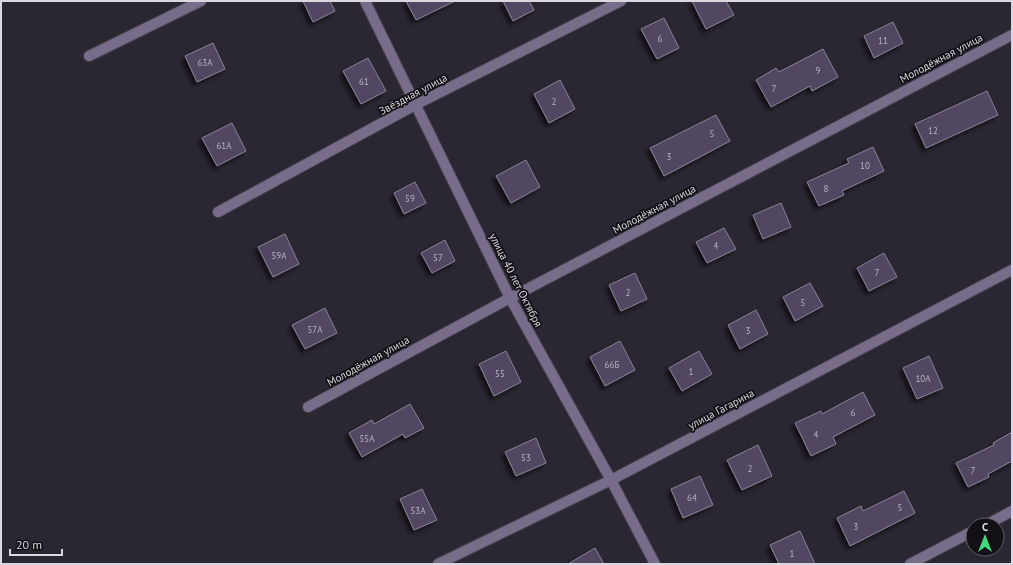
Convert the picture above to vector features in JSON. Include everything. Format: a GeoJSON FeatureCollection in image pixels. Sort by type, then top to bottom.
{"type":"FeatureCollection","features":[{"type":"Feature","properties":{"kind":"street"},"geometry":{"type":"LineString","coordinates":[[89,56],[201,1]]}},
{"type":"Feature","properties":{"kind":"street","name":"улица 40 лет Октября"},"geometry":{"type":"LineString","coordinates":[[365,1],[510,298],[612,480],[656,564]]}},
{"type":"Feature","properties":{"kind":"street","name":"Звёздная улица"},"geometry":{"type":"LineString","coordinates":[[218,212],[416,105],[621,1]]}},
{"type":"Feature","properties":{"kind":"street","name":"Молодёжная улица"},"geometry":{"type":"LineString","coordinates":[[308,407],[510,298],[1012,35]]}},
{"type":"Feature","properties":{"kind":"street","name":"улица Гагарина"},"geometry":{"type":"LineString","coordinates":[[438,564],[612,480],[1012,270]]}},
{"type":"Feature","properties":{"kind":"street"},"geometry":{"type":"LineString","coordinates":[[1001,517],[1012,511]]}},
{"type":"Feature","properties":{"kind":"street"},"geometry":{"type":"LineString","coordinates":[[910,564],[965,536]]}},
{"type":"Feature","properties":{"kind":"building"},"geometry":{"type":"Polygon","coordinates":[[[303,1],[330,1],[335,11],[313,22],[303,1]]]}},
{"type":"Feature","properties":{"kind":"building"},"geometry":{"type":"Polygon","coordinates":[[[406,1],[455,1],[416,20],[406,1]]]}},
{"type":"Feature","properties":{"kind":"building"},"geometry":{"type":"Polygon","coordinates":[[[503,1],[529,1],[534,10],[513,21],[503,1]]]}},
{"type":"Feature","properties":{"kind":"building"},"geometry":{"type":"Polygon","coordinates":[[[692,1],[726,1],[734,15],[706,29],[692,1]]]}},
{"type":"Feature","properties":{"kind":"building"},"geometry":{"type":"Polygon","coordinates":[[[664,18],[679,48],[657,59],[641,29],[664,18]]]}},
{"type":"Feature","properties":{"kind":"building"},"geometry":{"type":"Polygon","coordinates":[[[893,22],[903,43],[874,58],[864,36],[893,22]]]}},
{"type":"Feature","properties":{"kind":"building"},"geometry":{"type":"Polygon","coordinates":[[[213,43],[225,69],[197,82],[185,56],[213,43]]]}},
{"type":"Feature","properties":{"kind":"building"},"geometry":{"type":"Polygon","coordinates":[[[823,49],[838,77],[812,91],[810,86],[771,107],[756,80],[776,68],[779,72],[823,49]]]}},
{"type":"Feature","properties":{"kind":"building"},"geometry":{"type":"Polygon","coordinates":[[[368,58],[386,91],[361,104],[343,71],[368,58]]]}},
{"type":"Feature","properties":{"kind":"building"},"geometry":{"type":"Polygon","coordinates":[[[560,80],[575,109],[549,123],[534,94],[560,80]]]}},
{"type":"Feature","properties":{"kind":"building"},"geometry":{"type":"Polygon","coordinates":[[[987,91],[998,115],[926,148],[915,124],[987,91]]]}},
{"type":"Feature","properties":{"kind":"building"},"geometry":{"type":"Polygon","coordinates":[[[716,115],[730,141],[664,176],[650,148],[716,115]]]}},
{"type":"Feature","properties":{"kind":"building"},"geometry":{"type":"Polygon","coordinates":[[[232,123],[246,151],[217,166],[202,138],[232,123]]]}},
{"type":"Feature","properties":{"kind":"building"},"geometry":{"type":"Polygon","coordinates":[[[873,147],[884,171],[842,191],[844,195],[819,206],[807,182],[849,163],[847,159],[873,147]]]}},
{"type":"Feature","properties":{"kind":"building"},"geometry":{"type":"Polygon","coordinates":[[[526,160],[540,187],[511,203],[496,176],[526,160]]]}},
{"type":"Feature","properties":{"kind":"building"},"geometry":{"type":"Polygon","coordinates":[[[415,182],[426,203],[404,214],[394,193],[415,182]]]}},
{"type":"Feature","properties":{"kind":"building"},"geometry":{"type":"Polygon","coordinates":[[[781,203],[791,227],[763,239],[753,215],[781,203]]]}},
{"type":"Feature","properties":{"kind":"building"},"geometry":{"type":"Polygon","coordinates":[[[724,228],[736,249],[707,263],[696,242],[724,228]]]}},
{"type":"Feature","properties":{"kind":"building"},"geometry":{"type":"Polygon","coordinates":[[[285,234],[299,264],[273,277],[258,247],[285,234]]]}},
{"type":"Feature","properties":{"kind":"building"},"geometry":{"type":"Polygon","coordinates":[[[445,240],[455,261],[432,273],[421,253],[445,240]]]}},
{"type":"Feature","properties":{"kind":"building"},"geometry":{"type":"Polygon","coordinates":[[[884,253],[897,277],[869,291],[857,268],[884,253]]]}},
{"type":"Feature","properties":{"kind":"building"},"geometry":{"type":"Polygon","coordinates":[[[635,273],[647,299],[621,311],[609,285],[635,273]]]}},
{"type":"Feature","properties":{"kind":"building"},"geometry":{"type":"Polygon","coordinates":[[[810,283],[823,306],[795,321],[783,297],[810,283]]]}},
{"type":"Feature","properties":{"kind":"building"},"geometry":{"type":"Polygon","coordinates":[[[325,308],[337,333],[305,349],[292,325],[325,308]]]}},
{"type":"Feature","properties":{"kind":"building"},"geometry":{"type":"Polygon","coordinates":[[[756,310],[768,334],[740,349],[728,325],[756,310]]]}},
{"type":"Feature","properties":{"kind":"building"},"geometry":{"type":"Polygon","coordinates":[[[620,341],[635,370],[605,386],[590,357],[620,341]]]}},
{"type":"Feature","properties":{"kind":"building"},"geometry":{"type":"Polygon","coordinates":[[[506,351],[521,382],[494,396],[479,364],[506,351]]]}},
{"type":"Feature","properties":{"kind":"building"},"geometry":{"type":"Polygon","coordinates":[[[699,351],[712,374],[682,391],[669,368],[699,351]]]}},
{"type":"Feature","properties":{"kind":"building"},"geometry":{"type":"Polygon","coordinates":[[[929,356],[943,388],[917,399],[903,368],[929,356]]]}},
{"type":"Feature","properties":{"kind":"building"},"geometry":{"type":"Polygon","coordinates":[[[863,392],[875,415],[833,437],[836,444],[811,456],[795,423],[821,411],[822,414],[863,392]]]}},
{"type":"Feature","properties":{"kind":"building"},"geometry":{"type":"Polygon","coordinates":[[[410,404],[424,428],[405,438],[403,434],[362,457],[349,433],[372,420],[374,424],[410,404]]]}},
{"type":"Feature","properties":{"kind":"building"},"geometry":{"type":"Polygon","coordinates":[[[1012,432],[1012,461],[988,474],[989,477],[968,487],[956,463],[994,445],[993,443],[1012,432]]]}},
{"type":"Feature","properties":{"kind":"building"},"geometry":{"type":"Polygon","coordinates":[[[536,438],[546,463],[516,476],[505,452],[536,438]]]}},
{"type":"Feature","properties":{"kind":"building"},"geometry":{"type":"Polygon","coordinates":[[[758,445],[772,476],[742,490],[727,460],[758,445]]]}},
{"type":"Feature","properties":{"kind":"building"},"geometry":{"type":"Polygon","coordinates":[[[700,476],[713,505],[683,518],[671,489],[700,476]]]}},
{"type":"Feature","properties":{"kind":"building"},"geometry":{"type":"Polygon","coordinates":[[[422,489],[437,520],[414,530],[400,499],[422,489]]]}},
{"type":"Feature","properties":{"kind":"building"},"geometry":{"type":"Polygon","coordinates":[[[904,491],[915,513],[850,546],[837,518],[861,506],[863,511],[904,491]]]}},
{"type":"Feature","properties":{"kind":"building"},"geometry":{"type":"Polygon","coordinates":[[[800,531],[815,564],[779,564],[770,545],[800,531]]]}},
{"type":"Feature","properties":{"kind":"building"},"geometry":{"type":"Polygon","coordinates":[[[595,548],[604,564],[568,564],[595,548]]]}}]}
